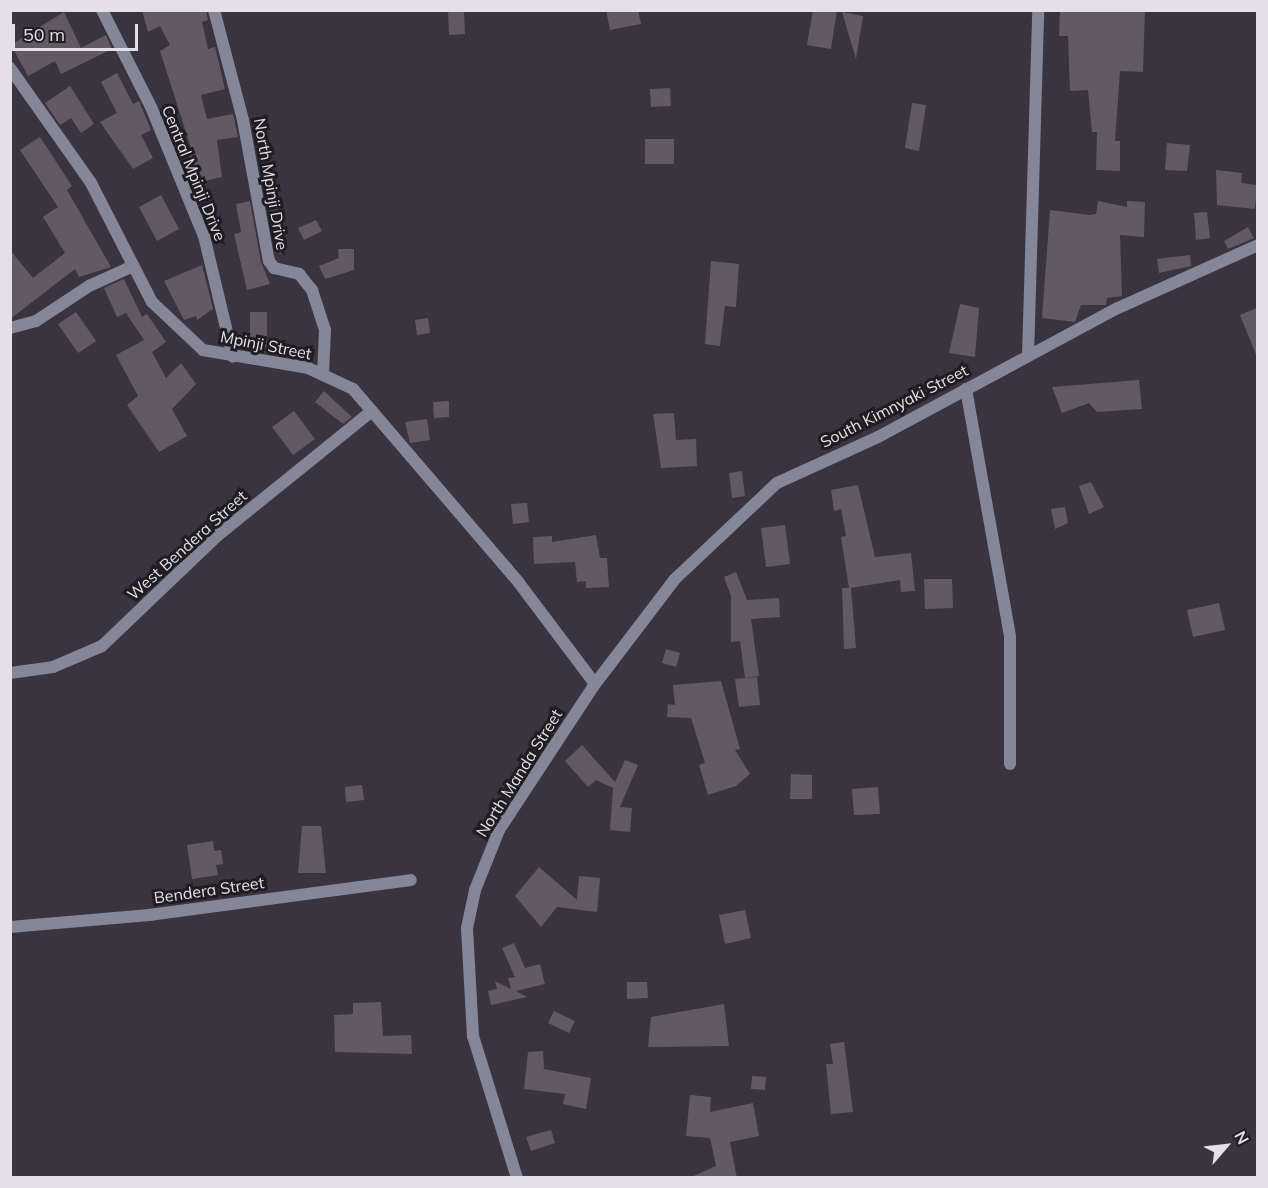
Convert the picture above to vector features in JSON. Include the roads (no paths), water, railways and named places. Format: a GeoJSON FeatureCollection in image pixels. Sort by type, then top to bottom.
{"type":"FeatureCollection","features":[{"type":"Feature","properties":{"kind":"street","name":"Central Mpinji Drive"},"geometry":{"type":"LineString","coordinates":[[102,10],[151,107],[204,236],[233,357]]}},
{"type":"Feature","properties":{"kind":"street","name":"North Mpinji Drive"},"geometry":{"type":"LineString","coordinates":[[214,10],[243,120],[268,261],[274,268],[299,274],[312,290],[325,330],[323,374]]}},
{"type":"Feature","properties":{"kind":"street"},"geometry":{"type":"LineString","coordinates":[[1028,356],[1038,10]]}},
{"type":"Feature","properties":{"kind":"street","name":"Mpinji Street"},"geometry":{"type":"LineString","coordinates":[[10,68],[92,183],[131,267],[152,302],[203,350],[323,374],[353,389],[519,583],[595,684]]}},
{"type":"Feature","properties":{"kind":"street","name":"South Kimnyaki Street"},"geometry":{"type":"LineString","coordinates":[[584,702],[595,684],[675,579],[760,495],[1118,308],[1257,245]]}},
{"type":"Feature","properties":{"kind":"street"},"geometry":{"type":"LineString","coordinates":[[10,328],[36,321],[89,286],[131,267]]}},
{"type":"Feature","properties":{"kind":"street"},"geometry":{"type":"LineString","coordinates":[[966,389],[1010,637],[1010,764]]}},
{"type":"Feature","properties":{"kind":"street","name":"West Bendera Street"},"geometry":{"type":"LineString","coordinates":[[10,673],[53,667],[102,646],[217,536],[372,411]]}},
{"type":"Feature","properties":{"kind":"street","name":"North Manda Street"},"geometry":{"type":"LineString","coordinates":[[517,1178],[473,1036],[467,928],[482,863],[499,830],[584,702]]}},
{"type":"Feature","properties":{"kind":"street","name":"Bendera Street"},"geometry":{"type":"LineString","coordinates":[[10,927],[150,915],[411,880]]}}]}
